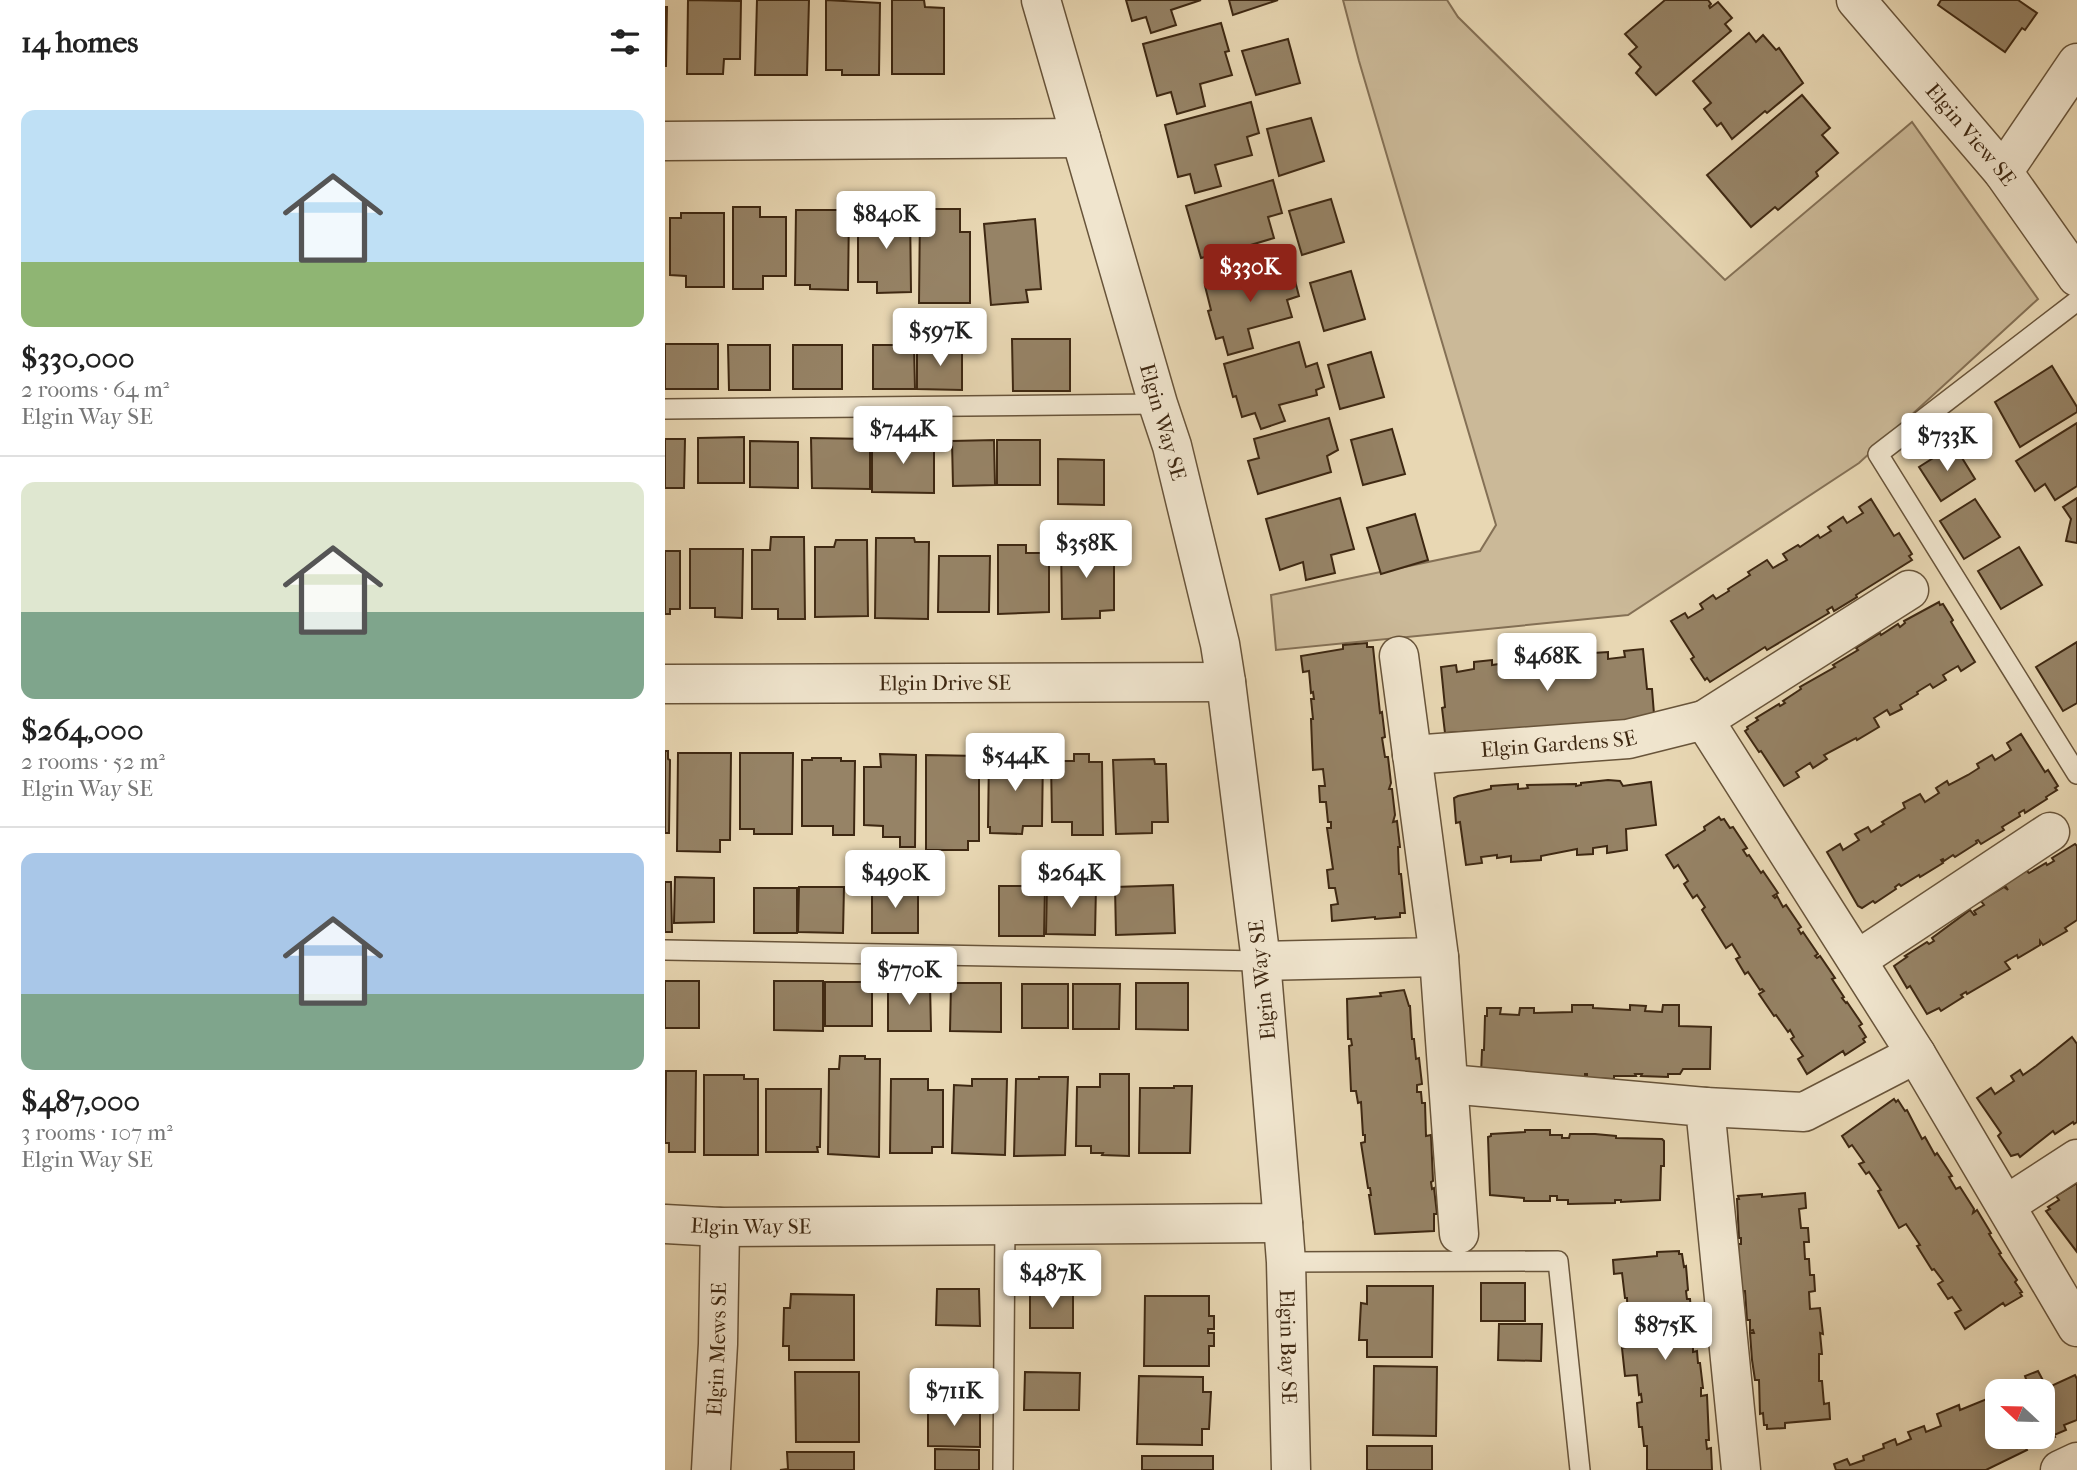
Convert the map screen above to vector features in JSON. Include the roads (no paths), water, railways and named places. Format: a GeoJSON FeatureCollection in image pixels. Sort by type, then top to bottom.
{"type":"FeatureCollection","features":[{"type":"Feature","properties":{"kind":"street","name":"Elgin Way SE"},"geometry":{"type":"LineString","coordinates":[[665,1224],[720,1227],[1283,1223],[1261,961],[1220,644],[1173,446],[1158,404],[1041,0]]}},
{"type":"Feature","properties":{"kind":"street","name":"Elgin View SE"},"geometry":{"type":"LineString","coordinates":[[1856,0],[2003,172],[2077,277]]}},
{"type":"Feature","properties":{"kind":"street"},"geometry":{"type":"LineString","coordinates":[[2003,172],[2077,63]]}},
{"type":"Feature","properties":{"kind":"street"},"geometry":{"type":"LineString","coordinates":[[665,141],[1081,138]]}},
{"type":"Feature","properties":{"kind":"street","name":"Elgin Gardens SE"},"geometry":{"type":"LineString","coordinates":[[1412,755],[1628,739],[1704,720],[1909,590]]}},
{"type":"Feature","properties":{"kind":"street"},"geometry":{"type":"LineString","coordinates":[[1399,656],[1439,957],[1459,1234]]}},
{"type":"Feature","properties":{"kind":"street","name":"Elgin Drive SE"},"geometry":{"type":"LineString","coordinates":[[665,684],[1226,682]]}},
{"type":"Feature","properties":{"kind":"street"},"geometry":{"type":"LineString","coordinates":[[1704,720],[1916,1054],[2077,1327]]}},
{"type":"Feature","properties":{"kind":"street"},"geometry":{"type":"LineString","coordinates":[[1857,960],[2050,832]]}},
{"type":"Feature","properties":{"kind":"street"},"geometry":{"type":"LineString","coordinates":[[1261,961],[1439,957]]}},
{"type":"Feature","properties":{"kind":"street"},"geometry":{"type":"LineString","coordinates":[[1449,1084],[1705,1107],[1804,1112],[1916,1054]]}},
{"type":"Feature","properties":{"kind":"street"},"geometry":{"type":"LineString","coordinates":[[1705,1107],[1741,1470]]}},
{"type":"Feature","properties":{"kind":"street"},"geometry":{"type":"LineString","coordinates":[[2006,1205],[2077,1159]]}},
{"type":"Feature","properties":{"kind":"street","name":"Elgin Bay SE"},"geometry":{"type":"LineString","coordinates":[[1283,1223],[1291,1470]]}},
{"type":"Feature","properties":{"kind":"street","name":"Elgin Mews SE"},"geometry":{"type":"LineString","coordinates":[[711,1470],[718,1344],[720,1227]]}},
{"type":"Feature","properties":{"kind":"street"},"geometry":{"type":"LineString","coordinates":[[2060,1470],[2077,1462]]}},
{"type":"Feature","properties":{"kind":"lane"},"geometry":{"type":"LineString","coordinates":[[2077,301],[1878,454],[2077,774]]}},
{"type":"Feature","properties":{"kind":"lane"},"geometry":{"type":"LineString","coordinates":[[665,410],[1158,404]]}},
{"type":"Feature","properties":{"kind":"lane"},"geometry":{"type":"LineString","coordinates":[[665,950],[1261,961]]}},
{"type":"Feature","properties":{"kind":"lane"},"geometry":{"type":"LineString","coordinates":[[1003,1470],[1005,1224]]}},
{"type":"Feature","properties":{"kind":"lane"},"geometry":{"type":"LineString","coordinates":[[1286,1262],[1557,1261],[1580,1470]]}}]}
